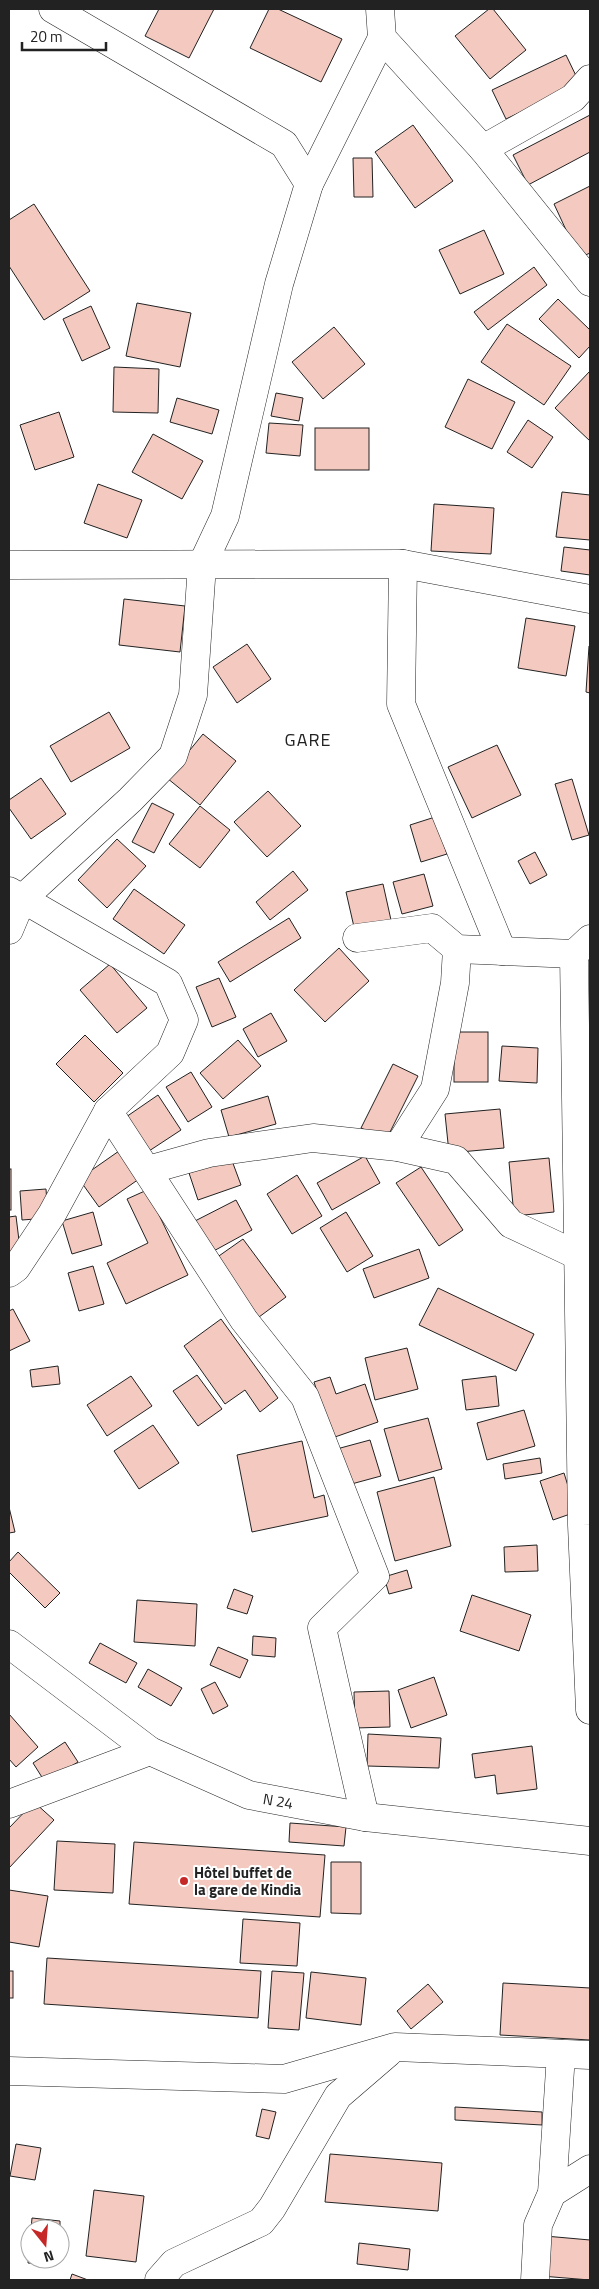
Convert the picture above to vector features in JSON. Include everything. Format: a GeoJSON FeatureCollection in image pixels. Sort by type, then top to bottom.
{"type":"FeatureCollection","features":[{"type":"Feature","properties":{"kind":"street"},"geometry":{"type":"LineString","coordinates":[[53,9],[284,144],[309,184]]}},
{"type":"Feature","properties":{"kind":"street"},"geometry":{"type":"LineString","coordinates":[[9,930],[15,895],[130,800],[173,756],[193,695],[202,565],[226,516],[279,284],[309,184],[382,38],[380,9]]}},
{"type":"Feature","properties":{"kind":"street"},"geometry":{"type":"LineString","coordinates":[[382,38],[483,149],[590,282]]}},
{"type":"Feature","properties":{"kind":"street"},"geometry":{"type":"LineString","coordinates":[[483,149],[573,98],[590,79]]}},
{"type":"Feature","properties":{"kind":"street"},"geometry":{"type":"LineString","coordinates":[[403,564],[401,704],[502,951]]}},
{"type":"Feature","properties":{"kind":"street"},"geometry":{"type":"LineString","coordinates":[[9,565],[403,564],[590,599]]}},
{"type":"Feature","properties":{"kind":"street"},"geometry":{"type":"LineString","coordinates":[[11,1270],[52,1214],[108,1111],[170,1053],[184,1020],[168,983],[15,895]]}},
{"type":"Feature","properties":{"kind":"street"},"geometry":{"type":"LineString","coordinates":[[358,938],[432,928],[457,949],[502,951],[582,946],[579,1256],[582,1525],[590,1710]]}},
{"type":"Feature","properties":{"kind":"street"},"geometry":{"type":"LineString","coordinates":[[398,1147],[435,1089],[455,983],[457,949]]}},
{"type":"Feature","properties":{"kind":"street"},"geometry":{"type":"LineString","coordinates":[[108,1111],[244,1320],[305,1397],[375,1576],[322,1628],[365,1817]]}},
{"type":"Feature","properties":{"kind":"street"},"geometry":{"type":"LineString","coordinates":[[148,1170],[209,1153],[313,1138],[398,1147],[456,1160],[511,1224],[579,1256]]}},
{"type":"Feature","properties":{"kind":"street","name":"N 24"},"geometry":{"type":"LineString","coordinates":[[9,1644],[150,1751],[249,1796],[365,1817],[590,1841]]}},
{"type":"Feature","properties":{"kind":"street"},"geometry":{"type":"LineString","coordinates":[[9,1804],[150,1751]]}},
{"type":"Feature","properties":{"kind":"street"},"geometry":{"type":"LineString","coordinates":[[159,2280],[174,2263],[261,2222],[272,2208],[338,2096],[395,2047]]}},
{"type":"Feature","properties":{"kind":"street"},"geometry":{"type":"LineString","coordinates":[[9,2071],[284,2079],[395,2047],[590,2055]]}},
{"type":"Feature","properties":{"kind":"street"},"geometry":{"type":"LineString","coordinates":[[535,2280],[538,2225],[552,2193],[561,2054]]}},
{"type":"Feature","properties":{"kind":"street"},"geometry":{"type":"LineString","coordinates":[[552,2193],[590,2169]]}},
{"type":"Feature","properties":{"kind":"building"},"geometry":{"type":"Polygon","coordinates":[[[159,9],[214,9],[189,58],[145,36],[159,9]]]}},
{"type":"Feature","properties":{"kind":"building"},"geometry":{"type":"Polygon","coordinates":[[[269,9],[278,9],[342,39],[321,82],[250,48],[269,9]]]}},
{"type":"Feature","properties":{"kind":"building"},"geometry":{"type":"Polygon","coordinates":[[[489,9],[493,9],[526,50],[490,79],[455,36],[489,9]]]}},
{"type":"Feature","properties":{"kind":"building"},"geometry":{"type":"Polygon","coordinates":[[[566,55],[580,84],[506,119],[492,90],[566,55]]]}},
{"type":"Feature","properties":{"kind":"building"},"geometry":{"type":"Polygon","coordinates":[[[590,115],[590,152],[528,185],[513,155],[590,115]]]}},
{"type":"Feature","properties":{"kind":"building"},"geometry":{"type":"Polygon","coordinates":[[[413,125],[453,181],[415,208],[375,152],[413,125]]]}},
{"type":"Feature","properties":{"kind":"building"},"geometry":{"type":"Polygon","coordinates":[[[353,158],[372,158],[373,197],[354,197],[353,158]]]}},
{"type":"Feature","properties":{"kind":"building"},"geometry":{"type":"Polygon","coordinates":[[[590,186],[590,253],[579,258],[554,204],[590,186]]]}},
{"type":"Feature","properties":{"kind":"building"},"geometry":{"type":"Polygon","coordinates":[[[34,204],[90,291],[44,320],[9,266],[9,220],[34,204]]]}},
{"type":"Feature","properties":{"kind":"building"},"geometry":{"type":"Polygon","coordinates":[[[484,230],[504,274],[460,294],[439,250],[484,230]]]}},
{"type":"Feature","properties":{"kind":"building"},"geometry":{"type":"Polygon","coordinates":[[[534,267],[547,285],[488,330],[474,312],[534,267]]]}},
{"type":"Feature","properties":{"kind":"building"},"geometry":{"type":"Polygon","coordinates":[[[558,299],[590,330],[590,346],[579,358],[539,319],[558,299]]]}},
{"type":"Feature","properties":{"kind":"building"},"geometry":{"type":"Polygon","coordinates":[[[137,303],[191,313],[180,367],[126,356],[137,303]]]}},
{"type":"Feature","properties":{"kind":"building"},"geometry":{"type":"Polygon","coordinates":[[[91,306],[110,348],[82,361],[63,319],[91,306]]]}},
{"type":"Feature","properties":{"kind":"building"},"geometry":{"type":"Polygon","coordinates":[[[507,324],[571,366],[544,405],[481,362],[507,324]]]}},
{"type":"Feature","properties":{"kind":"building"},"geometry":{"type":"Polygon","coordinates":[[[334,327],[365,364],[323,399],[292,362],[334,327]]]}},
{"type":"Feature","properties":{"kind":"building"},"geometry":{"type":"Polygon","coordinates":[[[114,367],[159,369],[158,413],[113,412],[114,367]]]}},
{"type":"Feature","properties":{"kind":"building"},"geometry":{"type":"Polygon","coordinates":[[[590,371],[590,441],[555,408],[590,371]]]}},
{"type":"Feature","properties":{"kind":"building"},"geometry":{"type":"Polygon","coordinates":[[[468,379],[515,402],[492,449],[445,427],[468,379]]]}},
{"type":"Feature","properties":{"kind":"building"},"geometry":{"type":"Polygon","coordinates":[[[276,393],[303,398],[299,421],[271,416],[276,393]]]}},
{"type":"Feature","properties":{"kind":"building"},"geometry":{"type":"Polygon","coordinates":[[[177,398],[219,410],[212,434],[170,422],[177,398]]]}},
{"type":"Feature","properties":{"kind":"building"},"geometry":{"type":"Polygon","coordinates":[[[59,412],[74,457],[35,470],[20,425],[59,412]]]}},
{"type":"Feature","properties":{"kind":"building"},"geometry":{"type":"Polygon","coordinates":[[[528,420],[553,437],[532,468],[507,452],[528,420]]]}},
{"type":"Feature","properties":{"kind":"building"},"geometry":{"type":"Polygon","coordinates":[[[269,423],[303,425],[300,456],[266,453],[269,423]]]}},
{"type":"Feature","properties":{"kind":"building"},"geometry":{"type":"Polygon","coordinates":[[[315,428],[369,428],[369,470],[315,470],[315,428]]]}},
{"type":"Feature","properties":{"kind":"building"},"geometry":{"type":"Polygon","coordinates":[[[153,434],[203,461],[182,499],[132,472],[153,434]]]}},
{"type":"Feature","properties":{"kind":"building"},"geometry":{"type":"Polygon","coordinates":[[[98,484],[142,500],[127,538],[84,523],[98,484]]]}},
{"type":"Feature","properties":{"kind":"building"},"geometry":{"type":"Polygon","coordinates":[[[562,492],[590,495],[590,540],[556,537],[562,492]]]}},
{"type":"Feature","properties":{"kind":"building"},"geometry":{"type":"Polygon","coordinates":[[[434,504],[494,508],[491,554],[431,551],[434,504]]]}},
{"type":"Feature","properties":{"kind":"building"},"geometry":{"type":"Polygon","coordinates":[[[564,547],[590,550],[590,575],[561,571],[564,547]]]}},
{"type":"Feature","properties":{"kind":"building"},"geometry":{"type":"Polygon","coordinates":[[[124,599],[185,606],[180,652],[119,645],[124,599]]]}},
{"type":"Feature","properties":{"kind":"building"},"geometry":{"type":"Polygon","coordinates":[[[526,618],[575,626],[566,676],[518,668],[526,618]]]}},
{"type":"Feature","properties":{"kind":"building"},"geometry":{"type":"Polygon","coordinates":[[[247,644],[271,679],[237,703],[213,667],[247,644]]]}},
{"type":"Feature","properties":{"kind":"building"},"geometry":{"type":"Polygon","coordinates":[[[590,646],[590,693],[586,692],[590,646]]]}},
{"type":"Feature","properties":{"kind":"building"},"geometry":{"type":"Polygon","coordinates":[[[109,712],[130,748],[71,782],[50,746],[109,712]]]}},
{"type":"Feature","properties":{"kind":"building"},"geometry":{"type":"Polygon","coordinates":[[[203,734],[236,761],[200,805],[167,778],[203,734]]]}},
{"type":"Feature","properties":{"kind":"building"},"geometry":{"type":"Polygon","coordinates":[[[497,745],[521,795],[472,818],[448,767],[497,745]]]}},
{"type":"Feature","properties":{"kind":"building"},"geometry":{"type":"Polygon","coordinates":[[[41,778],[66,814],[31,839],[9,808],[9,800],[41,778]]]}},
{"type":"Feature","properties":{"kind":"building"},"geometry":{"type":"Polygon","coordinates":[[[572,779],[589,835],[572,840],[555,784],[572,779]]]}},
{"type":"Feature","properties":{"kind":"building"},"geometry":{"type":"Polygon","coordinates":[[[268,791],[301,826],[267,857],[234,822],[268,791]]]}},
{"type":"Feature","properties":{"kind":"building"},"geometry":{"type":"Polygon","coordinates":[[[152,803],[174,814],[154,853],[132,842],[152,803]]]}},
{"type":"Feature","properties":{"kind":"building"},"geometry":{"type":"Polygon","coordinates":[[[200,806],[230,830],[200,868],[169,844],[200,806]]]}},
{"type":"Feature","properties":{"kind":"building"},"geometry":{"type":"Polygon","coordinates":[[[435,817],[447,854],[421,862],[410,825],[435,817]]]}},
{"type":"Feature","properties":{"kind":"building"},"geometry":{"type":"Polygon","coordinates":[[[117,839],[146,866],[107,908],[78,880],[117,839]]]}},
{"type":"Feature","properties":{"kind":"building"},"geometry":{"type":"Polygon","coordinates":[[[535,852],[547,875],[530,884],[518,861],[535,852]]]}},
{"type":"Feature","properties":{"kind":"building"},"geometry":{"type":"Polygon","coordinates":[[[293,871],[308,890],[270,920],[256,902],[293,871]]]}},
{"type":"Feature","properties":{"kind":"building"},"geometry":{"type":"Polygon","coordinates":[[[424,874],[433,906],[402,914],[393,882],[424,874]]]}},
{"type":"Feature","properties":{"kind":"building"},"geometry":{"type":"Polygon","coordinates":[[[383,884],[391,920],[354,927],[346,892],[383,884]]]}},
{"type":"Feature","properties":{"kind":"building"},"geometry":{"type":"Polygon","coordinates":[[[134,889],[185,925],[164,954],[113,919],[134,889]]]}},
{"type":"Feature","properties":{"kind":"building"},"geometry":{"type":"Polygon","coordinates":[[[289,918],[301,938],[230,982],[218,962],[289,918]]]}},
{"type":"Feature","properties":{"kind":"building"},"geometry":{"type":"Polygon","coordinates":[[[339,948],[369,981],[325,1022],[294,990],[339,948]]]}},
{"type":"Feature","properties":{"kind":"building"},"geometry":{"type":"Polygon","coordinates":[[[110,964],[147,1008],[117,1033],[80,990],[110,964]]]}},
{"type":"Feature","properties":{"kind":"building"},"geometry":{"type":"Polygon","coordinates":[[[219,978],[236,1017],[212,1027],[196,987],[219,978]]]}},
{"type":"Feature","properties":{"kind":"building"},"geometry":{"type":"Polygon","coordinates":[[[271,1013],[287,1041],[258,1057],[243,1029],[271,1013]]]}},
{"type":"Feature","properties":{"kind":"building"},"geometry":{"type":"Polygon","coordinates":[[[587,1023],[590,1023],[590,1083],[585,1082],[587,1023]]]}},
{"type":"Feature","properties":{"kind":"building"},"geometry":{"type":"Polygon","coordinates":[[[454,1032],[488,1032],[488,1082],[454,1082],[454,1032]]]}},
{"type":"Feature","properties":{"kind":"building"},"geometry":{"type":"Polygon","coordinates":[[[85,1035],[123,1073],[94,1102],[56,1064],[85,1035]]]}},
{"type":"Feature","properties":{"kind":"building"},"geometry":{"type":"Polygon","coordinates":[[[238,1040],[261,1066],[223,1099],[200,1073],[238,1040]]]}},
{"type":"Feature","properties":{"kind":"building"},"geometry":{"type":"Polygon","coordinates":[[[502,1046],[538,1048],[537,1083],[499,1081],[502,1046]]]}},
{"type":"Feature","properties":{"kind":"building"},"geometry":{"type":"Polygon","coordinates":[[[393,1064],[418,1076],[386,1140],[361,1128],[393,1064]]]}},
{"type":"Feature","properties":{"kind":"building"},"geometry":{"type":"Polygon","coordinates":[[[191,1072],[212,1107],[188,1122],[166,1087],[191,1072]]]}},
{"type":"Feature","properties":{"kind":"building"},"geometry":{"type":"Polygon","coordinates":[[[158,1095],[181,1130],[149,1151],[126,1117],[158,1095]]]}},
{"type":"Feature","properties":{"kind":"building"},"geometry":{"type":"Polygon","coordinates":[[[268,1096],[276,1124],[229,1137],[221,1110],[268,1096]]]}},
{"type":"Feature","properties":{"kind":"building"},"geometry":{"type":"Polygon","coordinates":[[[500,1109],[504,1148],[449,1153],[445,1114],[500,1109]]]}},
{"type":"Feature","properties":{"kind":"building"},"geometry":{"type":"Polygon","coordinates":[[[119,1151],[139,1179],[99,1207],[79,1179],[119,1151]]]}},
{"type":"Feature","properties":{"kind":"building"},"geometry":{"type":"Polygon","coordinates":[[[365,1156],[380,1183],[332,1210],[317,1183],[365,1156]]]}},
{"type":"Feature","properties":{"kind":"building"},"geometry":{"type":"Polygon","coordinates":[[[231,1158],[241,1185],[198,1200],[189,1173],[231,1158]]]}},
{"type":"Feature","properties":{"kind":"building"},"geometry":{"type":"Polygon","coordinates":[[[549,1158],[554,1212],[514,1216],[509,1162],[549,1158]]]}},
{"type":"Feature","properties":{"kind":"building"},"geometry":{"type":"Polygon","coordinates":[[[421,1167],[463,1230],[439,1246],[396,1183],[421,1167]]]}},
{"type":"Feature","properties":{"kind":"building"},"geometry":{"type":"Polygon","coordinates":[[[9,1169],[11,1169],[11,1210],[9,1210],[9,1169]]]}},
{"type":"Feature","properties":{"kind":"building"},"geometry":{"type":"Polygon","coordinates":[[[297,1175],[322,1216],[292,1234],[267,1194],[297,1175]]]}},
{"type":"Feature","properties":{"kind":"building"},"geometry":{"type":"Polygon","coordinates":[[[46,1189],[48,1218],[22,1220],[20,1191],[46,1189]]]}},
{"type":"Feature","properties":{"kind":"building"},"geometry":{"type":"Polygon","coordinates":[[[147,1190],[188,1275],[126,1304],[107,1263],[148,1243],[127,1199],[147,1190]]]}},
{"type":"Feature","properties":{"kind":"building"},"geometry":{"type":"Polygon","coordinates":[[[236,1200],[252,1230],[210,1253],[193,1222],[236,1200]]]}},
{"type":"Feature","properties":{"kind":"building"},"geometry":{"type":"Polygon","coordinates":[[[93,1212],[102,1245],[72,1254],[62,1221],[93,1212]]]}},
{"type":"Feature","properties":{"kind":"building"},"geometry":{"type":"Polygon","coordinates":[[[346,1212],[373,1256],[347,1272],[320,1228],[346,1212]]]}},
{"type":"Feature","properties":{"kind":"building"},"geometry":{"type":"Polygon","coordinates":[[[16,1216],[21,1257],[9,1259],[9,1217],[16,1216]]]}},
{"type":"Feature","properties":{"kind":"building"},"geometry":{"type":"Polygon","coordinates":[[[243,1239],[286,1297],[259,1317],[216,1258],[243,1239]]]}},
{"type":"Feature","properties":{"kind":"building"},"geometry":{"type":"Polygon","coordinates":[[[419,1249],[429,1278],[374,1298],[363,1269],[419,1249]]]}},
{"type":"Feature","properties":{"kind":"building"},"geometry":{"type":"Polygon","coordinates":[[[93,1266],[104,1304],[79,1311],[68,1273],[93,1266]]]}},
{"type":"Feature","properties":{"kind":"building"},"geometry":{"type":"Polygon","coordinates":[[[438,1288],[534,1334],[516,1371],[419,1325],[438,1288]]]}},
{"type":"Feature","properties":{"kind":"building"},"geometry":{"type":"Polygon","coordinates":[[[13,1309],[30,1341],[9,1351],[9,1311],[13,1309]]]}},
{"type":"Feature","properties":{"kind":"building"},"geometry":{"type":"Polygon","coordinates":[[[221,1319],[278,1398],[260,1412],[245,1390],[225,1404],[184,1346],[221,1319]]]}},
{"type":"Feature","properties":{"kind":"building"},"geometry":{"type":"Polygon","coordinates":[[[407,1348],[418,1389],[375,1400],[365,1358],[407,1348]]]}},
{"type":"Feature","properties":{"kind":"building"},"geometry":{"type":"Polygon","coordinates":[[[58,1366],[60,1384],[32,1387],[30,1370],[58,1366]]]}},
{"type":"Feature","properties":{"kind":"building"},"geometry":{"type":"Polygon","coordinates":[[[197,1375],[222,1409],[198,1426],[173,1391],[197,1375]]]}},
{"type":"Feature","properties":{"kind":"building"},"geometry":{"type":"Polygon","coordinates":[[[131,1376],[152,1406],[107,1436],[87,1405],[131,1376]]]}},
{"type":"Feature","properties":{"kind":"building"},"geometry":{"type":"Polygon","coordinates":[[[496,1376],[499,1406],[466,1410],[462,1380],[496,1376]]]}},
{"type":"Feature","properties":{"kind":"building"},"geometry":{"type":"Polygon","coordinates":[[[330,1377],[336,1394],[365,1384],[378,1422],[332,1438],[314,1382],[330,1377]]]}},
{"type":"Feature","properties":{"kind":"building"},"geometry":{"type":"Polygon","coordinates":[[[524,1410],[535,1446],[487,1460],[477,1423],[524,1410]]]}},
{"type":"Feature","properties":{"kind":"building"},"geometry":{"type":"Polygon","coordinates":[[[428,1418],[442,1469],[399,1481],[384,1429],[428,1418]]]}},
{"type":"Feature","properties":{"kind":"building"},"geometry":{"type":"Polygon","coordinates":[[[153,1425],[179,1463],[139,1489],[114,1451],[153,1425]]]}},
{"type":"Feature","properties":{"kind":"building"},"geometry":{"type":"Polygon","coordinates":[[[370,1440],[381,1476],[344,1486],[333,1450],[370,1440]]]}},
{"type":"Feature","properties":{"kind":"building"},"geometry":{"type":"Polygon","coordinates":[[[302,1441],[314,1498],[324,1495],[328,1516],[252,1532],[237,1455],[302,1441]]]}},
{"type":"Feature","properties":{"kind":"building"},"geometry":{"type":"Polygon","coordinates":[[[540,1458],[542,1473],[505,1479],[503,1464],[540,1458]]]}},
{"type":"Feature","properties":{"kind":"building"},"geometry":{"type":"Polygon","coordinates":[[[564,1473],[576,1512],[553,1520],[540,1481],[564,1473]]]}},
{"type":"Feature","properties":{"kind":"building"},"geometry":{"type":"Polygon","coordinates":[[[434,1477],[451,1546],[395,1561],[377,1492],[434,1477]]]}},
{"type":"Feature","properties":{"kind":"building"},"geometry":{"type":"Polygon","coordinates":[[[9,1507],[15,1532],[9,1533],[9,1507]]]}},
{"type":"Feature","properties":{"kind":"building"},"geometry":{"type":"Polygon","coordinates":[[[537,1545],[538,1571],[505,1572],[504,1547],[537,1545]]]}},
{"type":"Feature","properties":{"kind":"building"},"geometry":{"type":"Polygon","coordinates":[[[18,1552],[60,1593],[45,1608],[9,1572],[9,1562],[18,1552]]]}},
{"type":"Feature","properties":{"kind":"building"},"geometry":{"type":"Polygon","coordinates":[[[407,1570],[412,1588],[389,1594],[384,1577],[407,1570]]]}},
{"type":"Feature","properties":{"kind":"building"},"geometry":{"type":"Polygon","coordinates":[[[234,1589],[253,1596],[247,1614],[227,1608],[234,1589]]]}},
{"type":"Feature","properties":{"kind":"building"},"geometry":{"type":"Polygon","coordinates":[[[472,1595],[531,1615],[519,1651],[460,1631],[472,1595]]]}},
{"type":"Feature","properties":{"kind":"building"},"geometry":{"type":"Polygon","coordinates":[[[137,1600],[197,1604],[195,1646],[134,1642],[137,1600]]]}},
{"type":"Feature","properties":{"kind":"building"},"geometry":{"type":"Polygon","coordinates":[[[253,1636],[276,1638],[275,1657],[252,1655],[253,1636]]]}},
{"type":"Feature","properties":{"kind":"building"},"geometry":{"type":"Polygon","coordinates":[[[100,1643],[137,1663],[126,1683],[89,1663],[100,1643]]]}},
{"type":"Feature","properties":{"kind":"building"},"geometry":{"type":"Polygon","coordinates":[[[218,1647],[248,1660],[240,1678],[210,1665],[218,1647]]]}},
{"type":"Feature","properties":{"kind":"building"},"geometry":{"type":"Polygon","coordinates":[[[148,1669],[182,1688],[171,1706],[138,1687],[148,1669]]]}},
{"type":"Feature","properties":{"kind":"building"},"geometry":{"type":"Polygon","coordinates":[[[434,1677],[447,1715],[411,1728],[398,1690],[434,1677]]]}},
{"type":"Feature","properties":{"kind":"building"},"geometry":{"type":"Polygon","coordinates":[[[215,1682],[228,1706],[213,1714],[201,1689],[215,1682]]]}},
{"type":"Feature","properties":{"kind":"building"},"geometry":{"type":"Polygon","coordinates":[[[389,1691],[390,1727],[355,1728],[354,1692],[389,1691]]]}},
{"type":"Feature","properties":{"kind":"building"},"geometry":{"type":"Polygon","coordinates":[[[9,1714],[38,1747],[16,1767],[9,1759],[9,1714]]]}},
{"type":"Feature","properties":{"kind":"building"},"geometry":{"type":"Polygon","coordinates":[[[368,1734],[441,1738],[439,1768],[367,1766],[368,1734]]]}},
{"type":"Feature","properties":{"kind":"building"},"geometry":{"type":"Polygon","coordinates":[[[65,1742],[78,1762],[45,1782],[33,1763],[65,1742]]]}},
{"type":"Feature","properties":{"kind":"building"},"geometry":{"type":"Polygon","coordinates":[[[532,1746],[537,1789],[497,1794],[495,1775],[475,1778],[472,1754],[532,1746]]]}},
{"type":"Feature","properties":{"kind":"building"},"geometry":{"type":"Polygon","coordinates":[[[34,1802],[54,1820],[9,1868],[9,1828],[34,1802]]]}},
{"type":"Feature","properties":{"kind":"building"},"geometry":{"type":"Polygon","coordinates":[[[290,1823],[346,1827],[344,1846],[289,1842],[290,1823]]]}},
{"type":"Feature","properties":{"kind":"building"},"geometry":{"type":"Polygon","coordinates":[[[57,1841],[115,1844],[113,1893],[54,1890],[57,1841]]]}},
{"type":"Feature","properties":{"kind":"building"},"geometry":{"type":"Polygon","coordinates":[[[134,1842],[325,1855],[320,1917],[129,1904],[134,1842]]]}},
{"type":"Feature","properties":{"kind":"building"},"geometry":{"type":"Polygon","coordinates":[[[331,1862],[361,1862],[361,1914],[331,1913],[331,1862]]]}},
{"type":"Feature","properties":{"kind":"building"},"geometry":{"type":"Polygon","coordinates":[[[9,1890],[48,1896],[39,1947],[9,1942],[9,1890]]]}},
{"type":"Feature","properties":{"kind":"building"},"geometry":{"type":"Polygon","coordinates":[[[243,1919],[300,1923],[297,1966],[240,1963],[243,1919]]]}},
{"type":"Feature","properties":{"kind":"building"},"geometry":{"type":"Polygon","coordinates":[[[47,1958],[261,1971],[258,2018],[44,2004],[47,1958]]]}},
{"type":"Feature","properties":{"kind":"building"},"geometry":{"type":"Polygon","coordinates":[[[9,1971],[13,1971],[13,1998],[9,1998],[9,1971]]]}},
{"type":"Feature","properties":{"kind":"building"},"geometry":{"type":"Polygon","coordinates":[[[272,1971],[304,1973],[299,2030],[268,2028],[272,1971]]]}},
{"type":"Feature","properties":{"kind":"building"},"geometry":{"type":"Polygon","coordinates":[[[311,1972],[366,1978],[361,2025],[306,2018],[311,1972]]]}},
{"type":"Feature","properties":{"kind":"building"},"geometry":{"type":"Polygon","coordinates":[[[503,1983],[590,1988],[590,2040],[500,2035],[503,1983]]]}},
{"type":"Feature","properties":{"kind":"building"},"geometry":{"type":"Polygon","coordinates":[[[428,1984],[443,2002],[411,2029],[397,2011],[428,1984]]]}},
{"type":"Feature","properties":{"kind":"building"},"geometry":{"type":"Polygon","coordinates":[[[455,2107],[542,2112],[542,2125],[455,2120],[455,2107]]]}},
{"type":"Feature","properties":{"kind":"building"},"geometry":{"type":"Polygon","coordinates":[[[262,2109],[276,2112],[269,2139],[256,2136],[262,2109]]]}},
{"type":"Feature","properties":{"kind":"building"},"geometry":{"type":"Polygon","coordinates":[[[16,2144],[41,2148],[35,2180],[10,2176],[16,2144]]]}},
{"type":"Feature","properties":{"kind":"building"},"geometry":{"type":"Polygon","coordinates":[[[330,2154],[442,2163],[438,2211],[325,2202],[330,2154]]]}},
{"type":"Feature","properties":{"kind":"building"},"geometry":{"type":"Polygon","coordinates":[[[94,2190],[144,2196],[136,2262],[86,2256],[94,2190]]]}},
{"type":"Feature","properties":{"kind":"building"},"geometry":{"type":"Polygon","coordinates":[[[545,2236],[590,2240],[590,2280],[541,2276],[545,2236]]]}},
{"type":"Feature","properties":{"kind":"building"},"geometry":{"type":"Polygon","coordinates":[[[359,2243],[410,2249],[408,2270],[357,2264],[359,2243]]]}},
{"type":"Feature","properties":{"kind":"building"},"geometry":{"type":"Polygon","coordinates":[[[72,2274],[88,2280],[70,2280],[72,2274]]]}},
{"type":"Feature","properties":{"kind":"place","name":"Hôtel buffet de la gare de Kindia"},"geometry":{"type":"Point","coordinates":[184,1881]}},
{"type":"Feature","properties":{"kind":"district","name":"GARE"},"geometry":{"type":"Point","coordinates":[308,739]}}]}
